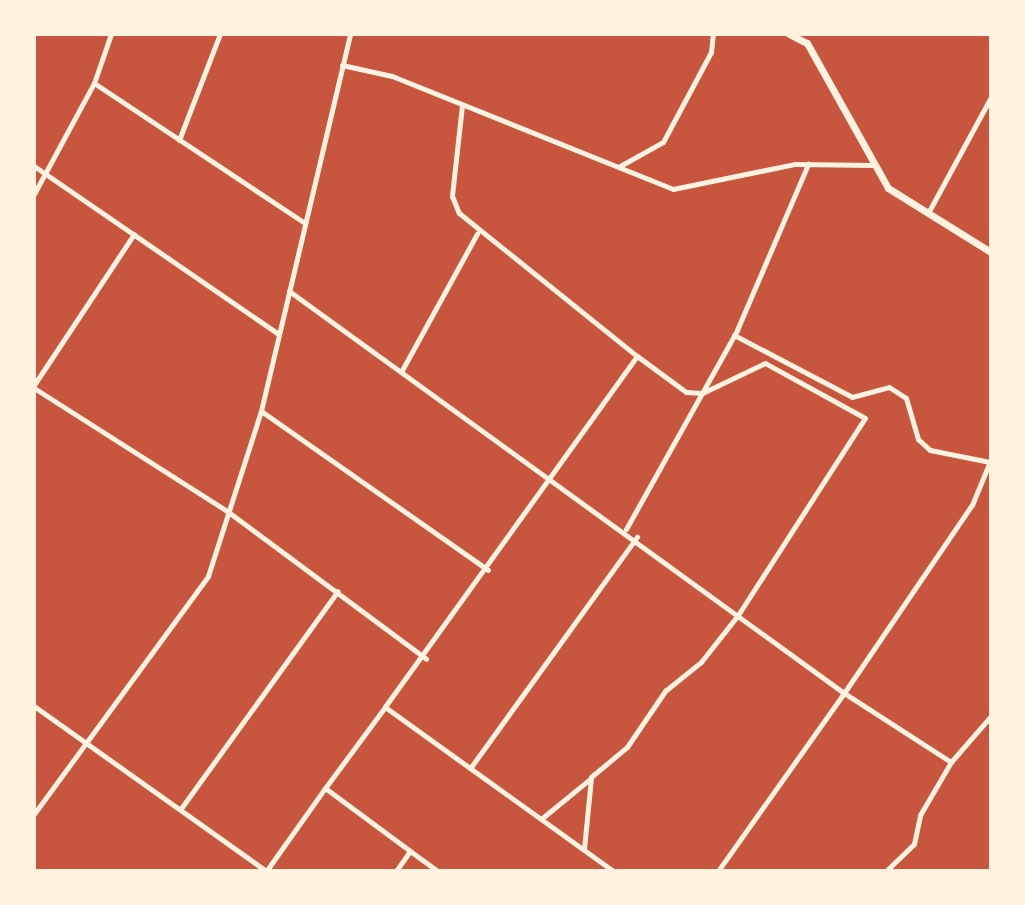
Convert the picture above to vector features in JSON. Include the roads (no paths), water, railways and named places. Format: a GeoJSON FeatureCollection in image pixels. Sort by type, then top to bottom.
{"type":"FeatureCollection","features":[{"type":"Feature","properties":{"kind":"street"},"geometry":{"type":"LineString","coordinates":[[34,194],[94,83],[111,34]]}},
{"type":"Feature","properties":{"kind":"street"},"geometry":{"type":"LineString","coordinates":[[179,140],[220,34]]}},
{"type":"Feature","properties":{"kind":"street"},"geometry":{"type":"LineString","coordinates":[[34,814],[208,576],[261,411],[350,34]]}},
{"type":"Feature","properties":{"kind":"street"},"geometry":{"type":"LineString","coordinates":[[617,167],[663,142],[711,52],[713,34]]}},
{"type":"Feature","properties":{"kind":"street"},"geometry":{"type":"LineString","coordinates":[[789,34],[807,43],[888,188],[991,252]]}},
{"type":"Feature","properties":{"kind":"street"},"geometry":{"type":"LineString","coordinates":[[807,43],[811,34]]}},
{"type":"Feature","properties":{"kind":"street"},"geometry":{"type":"LineString","coordinates":[[342,65],[462,105],[673,189],[808,164],[876,165]]}},
{"type":"Feature","properties":{"kind":"street"},"geometry":{"type":"LineString","coordinates":[[94,83],[305,223]]}},
{"type":"Feature","properties":{"kind":"street"},"geometry":{"type":"LineString","coordinates":[[928,213],[987,116],[991,97]]}},
{"type":"Feature","properties":{"kind":"street"},"geometry":{"type":"LineString","coordinates":[[462,105],[452,196],[477,234],[686,392],[702,393],[765,363],[865,418],[738,615],[701,662],[665,691],[627,747],[541,819]]}},
{"type":"Feature","properties":{"kind":"street"},"geometry":{"type":"LineString","coordinates":[[626,529],[734,335],[808,164]]}},
{"type":"Feature","properties":{"kind":"street"},"geometry":{"type":"LineString","coordinates":[[34,166],[278,334]]}},
{"type":"Feature","properties":{"kind":"street"},"geometry":{"type":"LineString","coordinates":[[134,234],[34,387],[227,511],[426,659]]}},
{"type":"Feature","properties":{"kind":"street"},"geometry":{"type":"LineString","coordinates":[[401,372],[477,234]]}},
{"type":"Feature","properties":{"kind":"street"},"geometry":{"type":"LineString","coordinates":[[289,291],[626,529],[844,693],[951,762]]}},
{"type":"Feature","properties":{"kind":"street"},"geometry":{"type":"LineString","coordinates":[[718,871],[972,505],[990,460],[930,450],[918,439],[906,398],[889,387],[852,397],[734,335]]}},
{"type":"Feature","properties":{"kind":"street"},"geometry":{"type":"LineString","coordinates":[[34,706],[182,807],[267,870],[385,707],[426,659],[637,356]]}},
{"type":"Feature","properties":{"kind":"street"},"geometry":{"type":"LineString","coordinates":[[261,411],[488,570]]}},
{"type":"Feature","properties":{"kind":"street"},"geometry":{"type":"LineString","coordinates":[[471,767],[637,537]]}},
{"type":"Feature","properties":{"kind":"street"},"geometry":{"type":"LineString","coordinates":[[182,807],[338,591]]}},
{"type":"Feature","properties":{"kind":"street"},"geometry":{"type":"LineString","coordinates":[[385,707],[613,871]]}},
{"type":"Feature","properties":{"kind":"street"},"geometry":{"type":"LineString","coordinates":[[886,871],[914,844],[920,815],[951,762],[991,716]]}},
{"type":"Feature","properties":{"kind":"street"},"geometry":{"type":"LineString","coordinates":[[584,850],[591,777]]}},
{"type":"Feature","properties":{"kind":"street"},"geometry":{"type":"LineString","coordinates":[[325,788],[438,871]]}},
{"type":"Feature","properties":{"kind":"street"},"geometry":{"type":"LineString","coordinates":[[396,871],[410,851]]}}]}
